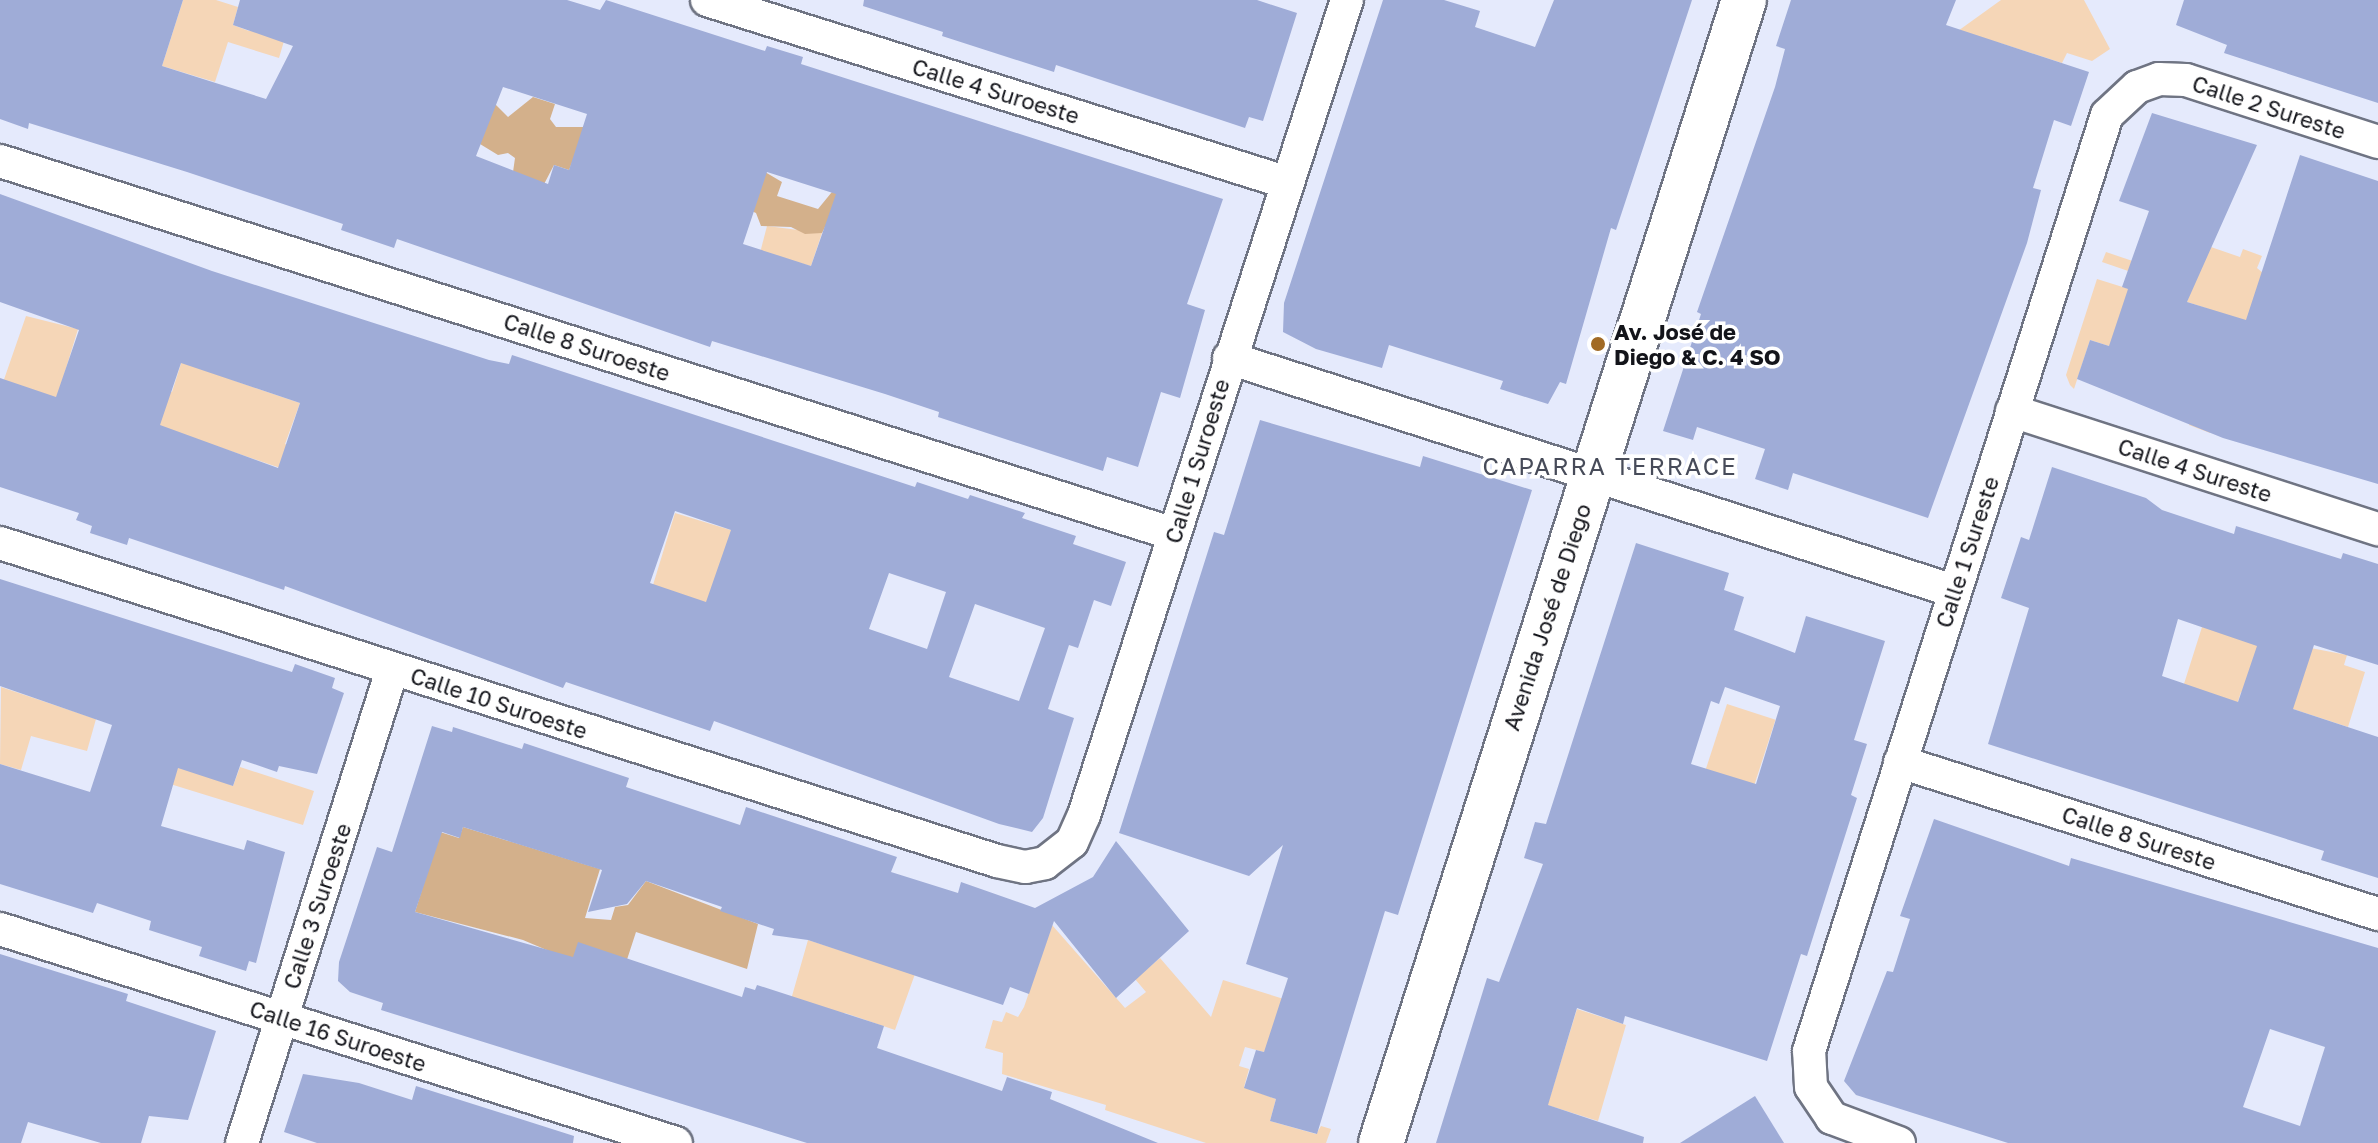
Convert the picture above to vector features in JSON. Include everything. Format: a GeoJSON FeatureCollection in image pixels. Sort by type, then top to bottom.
{"type":"FeatureCollection","features":[{"type":"Feature","properties":{"kind":"main road","name":"Avenida José de Diego"},"geometry":{"type":"LineString","coordinates":[[1381,1143],[1744,0]]}},
{"type":"Feature","properties":{"kind":"street","name":"Calle 4 Suroeste"},"geometry":{"type":"LineString","coordinates":[[707,0],[1285,182]]}},
{"type":"Feature","properties":{"kind":"street","name":"Calle 1 Suroeste"},"geometry":{"type":"LineString","coordinates":[[997,861],[1025,867],[1045,863],[1072,842],[1174,534],[1285,182],[1347,0]]}},
{"type":"Feature","properties":{"kind":"street","name":"Calle 2 Sureste"},"geometry":{"type":"LineString","coordinates":[[2159,79],[2186,80],[2378,142]]}},
{"type":"Feature","properties":{"kind":"street","name":"Calle 1 Sureste"},"geometry":{"type":"LineString","coordinates":[[1899,1143],[1832,1118],[1811,1087],[1809,1051],[2107,115],[2137,87],[2159,79]]}},
{"type":"Feature","properties":{"kind":"street","name":"Calle 8 Suroeste"},"geometry":{"type":"LineString","coordinates":[[0,161],[1174,534]]}},
{"type":"Feature","properties":{"kind":"street"},"geometry":{"type":"LineString","coordinates":[[1229,358],[1954,591]]}},
{"type":"Feature","properties":{"kind":"street","name":"Calle 4 Sureste"},"geometry":{"type":"LineString","coordinates":[[2012,411],[2378,529]]}},
{"type":"Feature","properties":{"kind":"street","name":"Calle 10 Suroeste"},"geometry":{"type":"LineString","coordinates":[[0,543],[997,861]]}},
{"type":"Feature","properties":{"kind":"street","name":"Calle 3 Suroeste"},"geometry":{"type":"LineString","coordinates":[[242,1143],[392,669]]}},
{"type":"Feature","properties":{"kind":"street","name":"Calle 8 Sureste"},"geometry":{"type":"LineString","coordinates":[[1900,762],[2378,914]]}},
{"type":"Feature","properties":{"kind":"street","name":"Calle 16 Suroeste"},"geometry":{"type":"LineString","coordinates":[[0,929],[676,1143]]}},
{"type":"Feature","properties":{"kind":"shaded area"},"geometry":{"type":"Polygon","coordinates":[[[183,0],[216,0],[238,7],[233,25],[249,31],[289,24],[279,58],[228,42],[215,82],[162,66],[183,0]]]}},
{"type":"Feature","properties":{"kind":"shaded area"},"geometry":{"type":"Polygon","coordinates":[[[2001,0],[2084,0],[2110,49],[2092,61],[2067,53],[2062,63],[2000,43],[1981,101],[1944,41],[2001,0]]]}},
{"type":"Feature","properties":{"kind":"shaded area"},"geometry":{"type":"Polygon","coordinates":[[[533,97],[555,104],[550,119],[556,127],[586,127],[569,170],[554,165],[542,188],[513,172],[515,158],[508,153],[498,155],[480,144],[491,100],[508,117],[533,97]]]}},
{"type":"Feature","properties":{"kind":"shaded area"},"geometry":{"type":"Polygon","coordinates":[[[765,172],[782,182],[777,196],[818,209],[836,187],[874,243],[825,227],[822,233],[805,234],[791,227],[761,226],[756,213],[747,209],[765,172]]]}},
{"type":"Feature","properties":{"kind":"shaded area"},"geometry":{"type":"Polygon","coordinates":[[[767,226],[822,233],[811,266],[760,253],[767,226]]]}},
{"type":"Feature","properties":{"kind":"shaded area"},"geometry":{"type":"Polygon","coordinates":[[[2208,246],[2240,257],[2243,249],[2262,256],[2257,268],[2263,273],[2210,433],[2189,425],[2206,308],[2187,302],[2189,296],[2109,346],[2090,340],[2074,389],[2066,375],[2097,279],[2129,289],[2134,273],[2102,262],[2106,252],[2177,276],[2208,246]]]}},
{"type":"Feature","properties":{"kind":"shaded area"},"geometry":{"type":"Polygon","coordinates":[[[26,316],[78,329],[64,375],[142,382],[172,392],[184,354],[235,381],[300,403],[285,444],[311,455],[304,476],[216,446],[0,391],[26,316]]]}},
{"type":"Feature","properties":{"kind":"shaded area"},"geometry":{"type":"Polygon","coordinates":[[[675,513],[731,530],[708,608],[651,590],[675,513]]]}},
{"type":"Feature","properties":{"kind":"shaded area"},"geometry":{"type":"Polygon","coordinates":[[[2202,627],[2347,655],[2344,665],[2365,672],[2348,727],[2241,692],[2231,723],[2177,706],[2202,627]]]}},
{"type":"Feature","properties":{"kind":"shaded area"},"geometry":{"type":"Polygon","coordinates":[[[1,687],[96,719],[87,751],[31,736],[21,770],[0,764],[1,687]]]}},
{"type":"Feature","properties":{"kind":"shaded area"},"geometry":{"type":"Polygon","coordinates":[[[1727,704],[1776,720],[1753,788],[1705,772],[1727,704]]]}},
{"type":"Feature","properties":{"kind":"shaded area"},"geometry":{"type":"Polygon","coordinates":[[[145,747],[233,786],[240,767],[314,791],[303,825],[141,775],[145,747]]]}},
{"type":"Feature","properties":{"kind":"shaded area"},"geometry":{"type":"Polygon","coordinates":[[[463,827],[600,869],[585,918],[611,920],[615,907],[628,905],[646,881],[758,924],[747,969],[636,932],[620,981],[523,940],[415,912],[440,832],[459,838],[463,827]]]}},
{"type":"Feature","properties":{"kind":"shaded area"},"geometry":{"type":"Polygon","coordinates":[[[1052,925],[1125,1008],[1146,992],[1135,979],[1160,958],[1211,1017],[1223,980],[1300,1004],[1264,1052],[1245,1047],[1239,1066],[1249,1069],[1244,1087],[1276,1099],[1270,1121],[1316,1134],[1321,1126],[1331,1129],[1326,1143],[1206,1143],[1105,1110],[1106,1105],[1002,1074],[1003,1053],[985,1048],[993,1020],[1002,1022],[1006,1012],[1018,1017],[1052,925]]]}},
{"type":"Feature","properties":{"kind":"shaded area"},"geometry":{"type":"Polygon","coordinates":[[[808,940],[915,974],[895,1030],[845,1013],[786,1017],[808,940]]]}},
{"type":"Feature","properties":{"kind":"shaded area"},"geometry":{"type":"Polygon","coordinates":[[[1577,1009],[1626,1025],[1598,1121],[1509,1093],[1550,1097],[1577,1009]]]}},
{"type":"Feature","properties":{"kind":"building"},"geometry":{"type":"Polygon","coordinates":[[[0,0],[183,0],[162,66],[266,99],[293,46],[233,25],[240,0],[567,0],[600,10],[606,0],[765,51],[767,46],[803,57],[801,64],[1223,199],[1187,304],[1205,310],[1180,398],[1161,392],[1138,467],[1107,457],[1103,471],[938,417],[939,412],[885,394],[712,341],[710,347],[397,239],[394,248],[341,230],[343,224],[187,172],[29,123],[28,129],[0,119],[0,0]],[[503,87],[476,156],[548,184],[554,165],[569,170],[587,114],[503,87]],[[767,172],[743,244],[811,266],[836,194],[767,172]]]}},
{"type":"Feature","properties":{"kind":"building"},"geometry":{"type":"Polygon","coordinates":[[[864,0],[1257,0],[1297,13],[1263,121],[1249,117],[1245,128],[1056,65],[1054,72],[942,36],[943,32],[863,6],[864,0]]]}},
{"type":"Feature","properties":{"kind":"building"},"geometry":{"type":"Polygon","coordinates":[[[1383,0],[1444,0],[1480,11],[1475,27],[1535,47],[1554,0],[1692,0],[1616,230],[1611,228],[1566,384],[1560,382],[1548,404],[1500,389],[1503,381],[1389,345],[1382,368],[1316,349],[1283,332],[1284,303],[1383,0]]]}},
{"type":"Feature","properties":{"kind":"building"},"geometry":{"type":"Polygon","coordinates":[[[1791,0],[1956,0],[1946,25],[2089,72],[2071,126],[2054,120],[2033,188],[2041,190],[2027,243],[1928,518],[1793,473],[1788,490],[1755,479],[1765,449],[1697,427],[1693,440],[1663,431],[1701,314],[1697,312],[1775,87],[1785,49],[1776,46],[1791,0]]]}},
{"type":"Feature","properties":{"kind":"building"},"geometry":{"type":"Polygon","coordinates":[[[2184,0],[2378,0],[2378,103],[2224,53],[2227,45],[2176,25],[2184,0]]]}},
{"type":"Feature","properties":{"kind":"building"},"geometry":{"type":"Polygon","coordinates":[[[2152,113],[2257,145],[2187,302],[2246,320],[2300,155],[2378,181],[2378,484],[2223,438],[2077,379],[2090,340],[2109,346],[2128,289],[2122,287],[2149,211],[2119,201],[2152,113]]]}},
{"type":"Feature","properties":{"kind":"building"},"geometry":{"type":"Polygon","coordinates":[[[0,194],[212,271],[489,360],[509,364],[512,355],[915,487],[917,482],[968,499],[970,495],[1025,513],[1022,518],[1076,536],[1073,544],[1126,562],[1111,606],[1094,600],[1078,648],[1069,645],[1048,709],[1074,718],[1043,818],[1032,832],[999,824],[714,721],[710,731],[566,682],[563,688],[285,586],[284,590],[129,538],[127,545],[90,533],[92,526],[76,520],[79,513],[0,487],[0,378],[56,397],[79,330],[0,302],[0,194]],[[181,363],[160,425],[278,468],[300,403],[181,363]],[[675,511],[650,583],[706,602],[731,530],[675,511]],[[889,573],[869,629],[927,649],[946,592],[889,573]],[[975,604],[949,677],[1019,701],[1045,628],[975,604]]]}},
{"type":"Feature","properties":{"kind":"building"},"geometry":{"type":"Polygon","coordinates":[[[1260,420],[1420,467],[1423,456],[1532,490],[1398,915],[1385,911],[1317,1134],[1270,1121],[1276,1099],[1244,1088],[1256,1050],[1264,1052],[1288,978],[1246,964],[1283,845],[1249,876],[1119,833],[1214,532],[1224,535],[1260,420]]]}},
{"type":"Feature","properties":{"kind":"building"},"geometry":{"type":"Polygon","coordinates":[[[2052,467],[2146,498],[2162,510],[2234,534],[2236,526],[2341,559],[2343,553],[2378,564],[2378,665],[2314,645],[2293,709],[2378,737],[2378,878],[2321,860],[2324,851],[1988,744],[2029,608],[2001,598],[2021,537],[2029,540],[2052,467]],[[2178,619],[2162,676],[2238,702],[2257,646],[2178,619]]]}},
{"type":"Feature","properties":{"kind":"building"},"geometry":{"type":"Polygon","coordinates":[[[1636,543],[1729,573],[1724,590],[1744,597],[1734,630],[1795,653],[1806,616],[1885,641],[1854,740],[1867,744],[1851,795],[1857,798],[1807,956],[1801,954],[1767,1061],[1625,1016],[1623,1024],[1577,1008],[1548,1105],[1644,1137],[1643,1143],[1436,1143],[1487,978],[1499,982],[1543,864],[1524,858],[1535,822],[1546,824],[1636,543]],[[1725,687],[1719,704],[1711,701],[1691,764],[1756,784],[1780,706],[1725,687]]]}},
{"type":"Feature","properties":{"kind":"building"},"geometry":{"type":"Polygon","coordinates":[[[0,579],[292,672],[295,664],[335,678],[332,688],[344,693],[317,774],[279,766],[277,772],[242,760],[233,786],[178,768],[161,826],[244,850],[247,840],[285,852],[256,963],[249,961],[246,971],[199,956],[202,947],[149,930],[151,921],[97,903],[93,913],[0,884],[0,764],[90,792],[112,725],[0,686],[0,579]]]}},
{"type":"Feature","properties":{"kind":"building"},"geometry":{"type":"Polygon","coordinates":[[[432,726],[452,732],[453,727],[522,749],[524,743],[629,778],[626,787],[740,825],[746,807],[897,857],[891,872],[958,893],[961,882],[1035,908],[1093,877],[1116,841],[1189,931],[1116,998],[1054,921],[1029,994],[1010,987],[1003,1005],[808,940],[772,935],[774,929],[646,881],[627,904],[588,912],[602,870],[463,827],[460,838],[442,832],[415,912],[573,957],[578,942],[742,997],[745,987],[755,990],[757,985],[884,1026],[877,1048],[1002,1091],[1007,1077],[1052,1092],[1050,1099],[1158,1143],[807,1143],[381,1010],[383,1003],[350,992],[338,981],[339,962],[377,847],[392,852],[432,726]]]}},
{"type":"Feature","properties":{"kind":"building"},"geometry":{"type":"Polygon","coordinates":[[[1934,819],[2069,866],[2071,858],[2378,948],[2378,1143],[2008,1143],[1856,1095],[1844,1081],[1887,971],[1893,972],[1910,919],[1900,916],[1934,819]],[[2270,1029],[2243,1107],[2300,1126],[2325,1047],[2270,1029]]]}},
{"type":"Feature","properties":{"kind":"building"},"geometry":{"type":"Polygon","coordinates":[[[0,954],[128,994],[126,1001],[216,1031],[188,1120],[149,1116],[141,1143],[101,1143],[28,1122],[21,1143],[0,1143],[0,954]]]}},
{"type":"Feature","properties":{"kind":"building"},"geometry":{"type":"Polygon","coordinates":[[[303,1074],[359,1083],[412,1100],[416,1086],[574,1136],[573,1143],[317,1143],[284,1132],[303,1074]]]}},
{"type":"Feature","properties":{"kind":"building"},"geometry":{"type":"Polygon","coordinates":[[[1755,1096],[1784,1143],[1680,1143],[1755,1096]]]}},
{"type":"Feature","properties":{"kind":"place","name":"Av. José de Diego & C. 4 SO"},"geometry":{"type":"Point","coordinates":[1598,344]}},
{"type":"Feature","properties":{"kind":"district","name":"CAPARRA TERRACE"},"geometry":{"type":"Point","coordinates":[1610,466]}}]}
